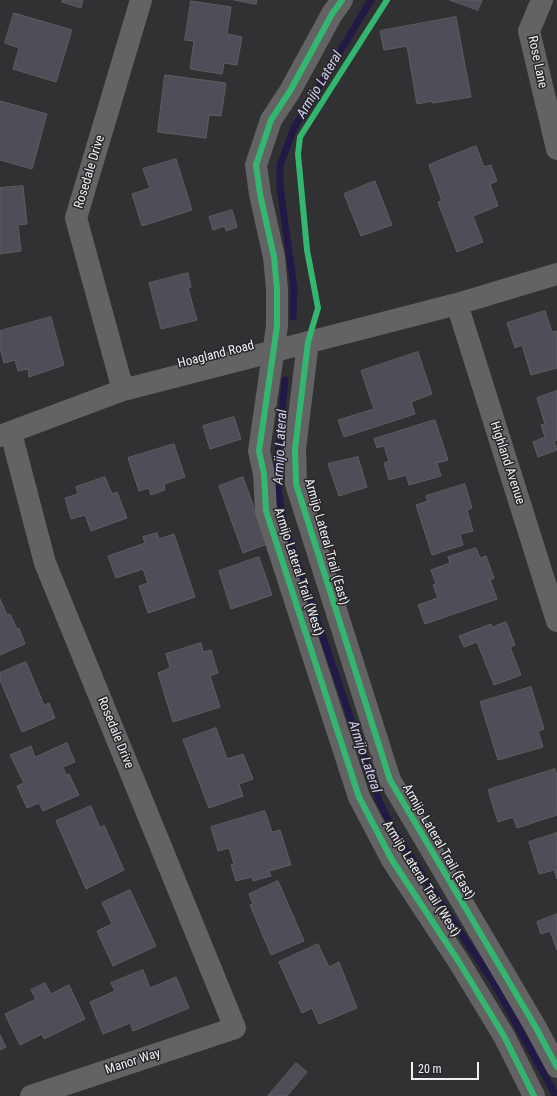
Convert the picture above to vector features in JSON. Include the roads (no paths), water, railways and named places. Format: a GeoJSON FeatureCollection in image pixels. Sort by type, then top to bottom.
{"type":"FeatureCollection","features":[{"type":"Feature","properties":{"kind":"street","name":"Rosedale Drive"},"geometry":{"type":"LineString","coordinates":[[123,390],[76,218],[141,0]]}},
{"type":"Feature","properties":{"kind":"street","name":"Armijo Lateral Trail (West)"},"geometry":{"type":"LineString","coordinates":[[342,0],[332,14],[290,91],[271,120],[256,165],[260,194],[274,257],[277,290],[277,326],[260,451],[264,474],[266,511],[359,798],[392,860],[460,962],[504,1036],[534,1096]]}},
{"type":"Feature","properties":{"kind":"street","name":"Rose Lane"},"geometry":{"type":"LineString","coordinates":[[542,0],[529,31],[557,149]]}},
{"type":"Feature","properties":{"kind":"street","name":"Hoagland Road"},"geometry":{"type":"LineString","coordinates":[[5,434],[123,390],[457,304],[557,274]]}},
{"type":"Feature","properties":{"kind":"street","name":"Highland Avenue"},"geometry":{"type":"LineString","coordinates":[[457,304],[557,621]]}},
{"type":"Feature","properties":{"kind":"street","name":"Armijo Lateral Trail (East)"},"geometry":{"type":"LineString","coordinates":[[308,342],[295,449],[296,484],[390,780],[535,1026],[557,1067]]}},
{"type":"Feature","properties":{"kind":"street","name":"Rosedale Drive"},"geometry":{"type":"LineString","coordinates":[[5,434],[45,564],[235,1028]]}},
{"type":"Feature","properties":{"kind":"street","name":"Manor Way"},"geometry":{"type":"LineString","coordinates":[[31,1096],[235,1028]]}},
{"type":"Feature","properties":{"kind":"waterway","name":"Armijo Lateral"},"geometry":{"type":"LineString","coordinates":[[293,317],[294,288],[280,187],[280,165],[294,128],[371,0]]}},
{"type":"Feature","properties":{"kind":"waterway","name":"Armijo Lateral"},"geometry":{"type":"LineString","coordinates":[[285,380],[276,476],[283,521],[379,801],[395,833],[495,985],[556,1096]]}}]}
